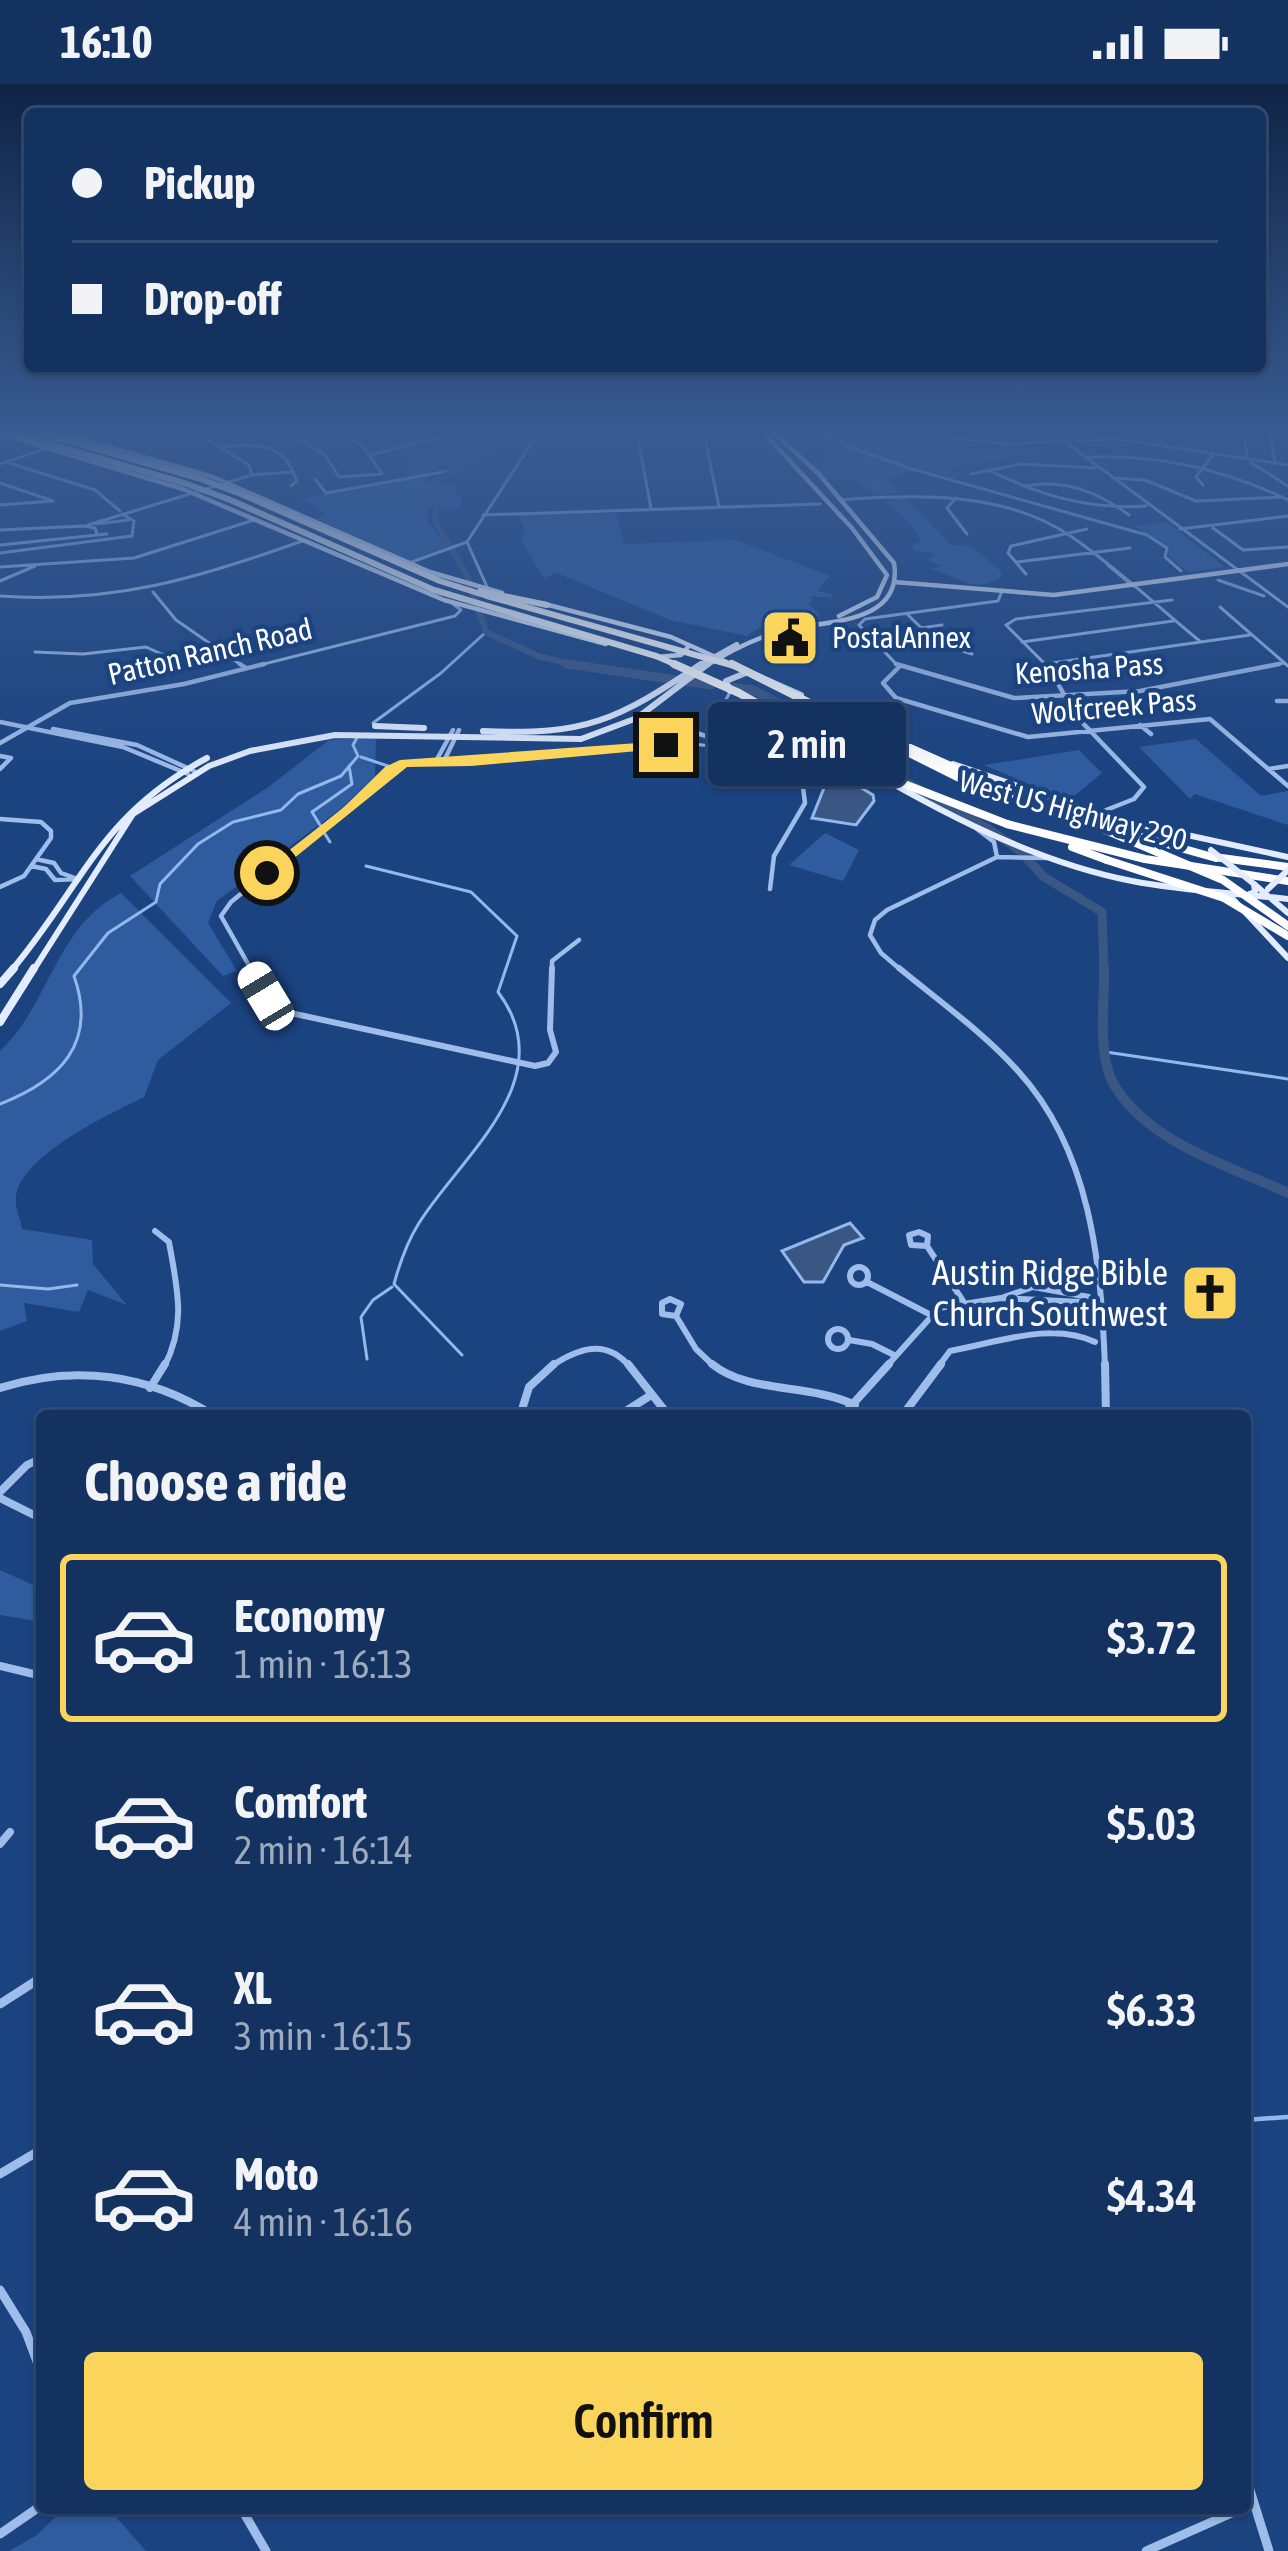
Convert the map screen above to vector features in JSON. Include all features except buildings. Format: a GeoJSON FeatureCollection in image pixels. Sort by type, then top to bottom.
{"type":"FeatureCollection","features":[{"type":"Feature","properties":{"kind":"highway"},"geometry":{"type":"LineString","coordinates":[[327,547],[374,572]]}},
{"type":"Feature","properties":{"kind":"highway","name":"West US Highway 290"},"geometry":{"type":"LineString","coordinates":[[335,547],[456,597],[656,656],[739,693],[894,780],[1007,824],[1144,859],[1288,881]]}},
{"type":"Feature","properties":{"kind":"highway","name":"West US Highway 290"},"geometry":{"type":"LineString","coordinates":[[368,547],[452,585],[728,662],[999,798],[1036,811],[1133,842],[1288,868]]}},
{"type":"Feature","properties":{"kind":"highway"},"geometry":{"type":"LineString","coordinates":[[452,585],[486,588],[547,604]]}},
{"type":"Feature","properties":{"kind":"highway"},"geometry":{"type":"LineString","coordinates":[[910,748],[1057,812],[1214,854]]}},
{"type":"Feature","properties":{"kind":"highway"},"geometry":{"type":"LineString","coordinates":[[1036,811],[1133,838],[1223,880],[1288,931]]}},
{"type":"Feature","properties":{"kind":"highway"},"geometry":{"type":"LineString","coordinates":[[1007,824],[1107,860],[1194,884],[1288,931]]}},
{"type":"Feature","properties":{"kind":"main road"},"geometry":{"type":"LineString","coordinates":[[320,547],[446,601],[655,658],[686,677],[712,682],[976,830],[1048,858],[1234,897],[1288,958]]}},
{"type":"Feature","properties":{"kind":"main road"},"geometry":{"type":"LineString","coordinates":[[373,547],[429,574],[486,588]]}},
{"type":"Feature","properties":{"kind":"main road"},"geometry":{"type":"LineString","coordinates":[[0,984],[43,935],[102,836],[123,812],[188,771],[264,745],[323,732],[455,733],[538,741],[592,738],[638,719],[672,694],[712,654],[763,634],[843,615],[875,598],[886,580],[880,559],[868,547]]}},
{"type":"Feature","properties":{"kind":"main road"},"geometry":{"type":"LineString","coordinates":[[739,664],[738,656],[763,634],[824,625],[875,608],[897,581],[894,563],[882,547]]}},
{"type":"Feature","properties":{"kind":"main road"},"geometry":{"type":"LineString","coordinates":[[886,580],[1002,592],[1052,592],[1288,563]]}},
{"type":"Feature","properties":{"kind":"main road"},"geometry":{"type":"LineString","coordinates":[[547,604],[685,643],[711,648],[739,643]]}},
{"type":"Feature","properties":{"kind":"main road"},"geometry":{"type":"LineString","coordinates":[[824,625],[847,617],[843,615]]}},
{"type":"Feature","properties":{"kind":"main road"},"geometry":{"type":"LineString","coordinates":[[323,732],[570,730],[618,716],[754,642]]}},
{"type":"Feature","properties":{"kind":"main road"},"geometry":{"type":"LineString","coordinates":[[655,658],[681,656],[688,647],[685,643]]}},
{"type":"Feature","properties":{"kind":"main road","name":"West US Highway 290"},"geometry":{"type":"LineString","coordinates":[[685,643],[739,664],[910,748],[1091,816],[1167,837],[1288,857]]}},
{"type":"Feature","properties":{"kind":"main road"},"geometry":{"type":"LineString","coordinates":[[730,692],[725,685],[729,678],[745,672],[760,674]]}},
{"type":"Feature","properties":{"kind":"main road"},"geometry":{"type":"LineString","coordinates":[[430,734],[443,747]]}},
{"type":"Feature","properties":{"kind":"main road"},"geometry":{"type":"LineString","coordinates":[[1,1018],[133,814],[188,771]]}},
{"type":"Feature","properties":{"kind":"main road"},"geometry":{"type":"LineString","coordinates":[[1167,837],[1234,864],[1254,884],[1287,904]]}},
{"type":"Feature","properties":{"kind":"main road"},"geometry":{"type":"LineString","coordinates":[[1270,940],[1262,917],[1266,892],[1288,868]]}},
{"type":"Feature","properties":{"kind":"main road"},"geometry":{"type":"LineString","coordinates":[[79,879],[90,881]]}},
{"type":"Feature","properties":{"kind":"main road"},"geometry":{"type":"LineString","coordinates":[[1249,894],[1255,892],[1254,884]]}},
{"type":"Feature","properties":{"kind":"main road"},"geometry":{"type":"LineString","coordinates":[[1177,888],[1266,892],[1287,904]]}},
{"type":"Feature","properties":{"kind":"main road"},"geometry":{"type":"LineString","coordinates":[[1270,940],[1288,931]]}},
{"type":"Feature","properties":{"kind":"street"},"geometry":{"type":"LineString","coordinates":[[0,567],[134,557],[166,547]]}},
{"type":"Feature","properties":{"kind":"street"},"geometry":{"type":"LineString","coordinates":[[0,596],[68,602],[153,592],[284,547]]}},
{"type":"Feature","properties":{"kind":"street"},"geometry":{"type":"LineString","coordinates":[[409,563],[453,547]]}},
{"type":"Feature","properties":{"kind":"street"},"geometry":{"type":"LineString","coordinates":[[466,547],[486,588]]}},
{"type":"Feature","properties":{"kind":"street"},"geometry":{"type":"LineString","coordinates":[[1010,547],[1007,551],[1026,574]]}},
{"type":"Feature","properties":{"kind":"street"},"geometry":{"type":"LineString","coordinates":[[1084,547],[1201,642]]}},
{"type":"Feature","properties":{"kind":"street"},"geometry":{"type":"LineString","coordinates":[[1204,547],[1288,607]]}},
{"type":"Feature","properties":{"kind":"street"},"geometry":{"type":"LineString","coordinates":[[1240,547],[1285,547]]}},
{"type":"Feature","properties":{"kind":"street"},"geometry":{"type":"LineString","coordinates":[[1017,562],[1130,548]]}},
{"type":"Feature","properties":{"kind":"street"},"geometry":{"type":"LineString","coordinates":[[0,581],[41,563]]}},
{"type":"Feature","properties":{"kind":"street"},"geometry":{"type":"LineString","coordinates":[[153,592],[171,615],[246,668]]}},
{"type":"Feature","properties":{"kind":"street"},"geometry":{"type":"LineString","coordinates":[[899,667],[859,622],[998,601],[1002,592]]}},
{"type":"Feature","properties":{"kind":"street"},"geometry":{"type":"LineString","coordinates":[[1172,600],[1010,621],[1006,627],[1045,664],[1250,635]]}},
{"type":"Feature","properties":{"kind":"street","name":"Patton Ranch Road"},"geometry":{"type":"LineString","coordinates":[[0,743],[70,703],[167,688],[460,613],[446,601]]}},
{"type":"Feature","properties":{"kind":"street"},"geometry":{"type":"LineString","coordinates":[[1220,607],[1286,664]]}},
{"type":"Feature","properties":{"kind":"street"},"geometry":{"type":"LineString","coordinates":[[907,614],[938,643],[972,654]]}},
{"type":"Feature","properties":{"kind":"street"},"geometry":{"type":"LineString","coordinates":[[1022,642],[1175,621]]}},
{"type":"Feature","properties":{"kind":"street"},"geometry":{"type":"LineString","coordinates":[[921,628],[942,625]]}},
{"type":"Feature","properties":{"kind":"street"},"geometry":{"type":"LineString","coordinates":[[34,652],[83,654],[146,647],[166,656],[186,656],[213,647]]}},
{"type":"Feature","properties":{"kind":"street","name":"Kenosha Pass"},"geometry":{"type":"LineString","coordinates":[[899,667],[962,679],[1005,697],[1063,697],[1140,691],[1286,664]]}},
{"type":"Feature","properties":{"kind":"street","name":"Wolfcreek Pass"},"geometry":{"type":"LineString","coordinates":[[899,667],[883,683],[889,693],[1017,736],[1214,721],[1246,754],[1288,786]]}},
{"type":"Feature","properties":{"kind":"street"},"geometry":{"type":"LineString","coordinates":[[1057,682],[1090,730],[1145,789],[1091,816]]}},
{"type":"Feature","properties":{"kind":"street"},"geometry":{"type":"LineString","coordinates":[[1277,701],[1288,701]]}},
{"type":"Feature","properties":{"kind":"street"},"geometry":{"type":"LineString","coordinates":[[0,722],[123,747],[188,771]]}},
{"type":"Feature","properties":{"kind":"street"},"geometry":{"type":"LineString","coordinates":[[670,724],[690,734],[771,755],[802,779],[805,803],[774,856],[770,889]]}},
{"type":"Feature","properties":{"kind":"street"},"geometry":{"type":"LineString","coordinates":[[1140,725],[1151,734]]}},
{"type":"Feature","properties":{"kind":"street"},"geometry":{"type":"LineString","coordinates":[[440,761],[443,747],[455,733]]}},
{"type":"Feature","properties":{"kind":"street"},"geometry":{"type":"LineString","coordinates":[[440,761],[455,733]]}},
{"type":"Feature","properties":{"kind":"street"},"geometry":{"type":"LineString","coordinates":[[579,940],[552,964],[550,1030],[555,1055],[546,1065],[529,1065],[286,1012],[266,996],[222,923],[222,912],[347,812],[389,770],[411,761],[666,745]]}},
{"type":"Feature","properties":{"kind":"street"},"geometry":{"type":"LineString","coordinates":[[0,756],[11,758],[0,769]]}},
{"type":"Feature","properties":{"kind":"street"},"geometry":{"type":"LineString","coordinates":[[1269,769],[1288,766]]}},
{"type":"Feature","properties":{"kind":"street"},"geometry":{"type":"LineString","coordinates":[[0,819],[40,822],[51,831],[24,876],[0,887]]}},
{"type":"Feature","properties":{"kind":"street"},"geometry":{"type":"LineString","coordinates":[[976,830],[994,842],[997,857]]}},
{"type":"Feature","properties":{"kind":"street"},"geometry":{"type":"LineString","coordinates":[[1048,858],[997,857],[887,910],[875,920],[870,935],[887,959],[1021,1076],[1055,1123],[1081,1181],[1106,1410]]}},
{"type":"Feature","properties":{"kind":"street"},"geometry":{"type":"LineString","coordinates":[[34,863],[49,861],[61,873],[79,879]]}},
{"type":"Feature","properties":{"kind":"street"},"geometry":{"type":"LineString","coordinates":[[34,863],[55,880],[79,879]]}},
{"type":"Feature","properties":{"kind":"street"},"geometry":{"type":"LineString","coordinates":[[150,1388],[177,1348],[182,1330],[169,1242],[155,1231]]}},
{"type":"Feature","properties":{"kind":"street"},"geometry":{"type":"LineString","coordinates":[[927,1246],[963,1301]]}},
{"type":"Feature","properties":{"kind":"street"},"geometry":{"type":"LineString","coordinates":[[867,1282],[931,1315]]}},
{"type":"Feature","properties":{"kind":"street"},"geometry":{"type":"LineString","coordinates":[[1001,1298],[1028,1288],[1050,1288],[1097,1299]]}},
{"type":"Feature","properties":{"kind":"street"},"geometry":{"type":"LineString","coordinates":[[1050,1288],[1052,1299]]}},
{"type":"Feature","properties":{"kind":"street"},"geometry":{"type":"LineString","coordinates":[[850,1410],[931,1315],[963,1301],[1097,1299]]}},
{"type":"Feature","properties":{"kind":"street"},"geometry":{"type":"LineString","coordinates":[[676,1316],[694,1349],[722,1372],[759,1385],[838,1396],[855,1406]]}},
{"type":"Feature","properties":{"kind":"street"},"geometry":{"type":"LineString","coordinates":[[906,1410],[947,1352],[1053,1332],[1100,1343]]}},
{"type":"Feature","properties":{"kind":"street"},"geometry":{"type":"LineString","coordinates":[[849,1340],[872,1344],[897,1357]]}},
{"type":"Feature","properties":{"kind":"street"},"geometry":{"type":"LineString","coordinates":[[520,1410],[521,1396],[535,1377],[567,1358],[612,1349],[662,1410]]}},
{"type":"Feature","properties":{"kind":"street"},"geometry":{"type":"LineString","coordinates":[[0,1388],[31,1377],[72,1372],[150,1388],[205,1410]]}},
{"type":"Feature","properties":{"kind":"street"},"geometry":{"type":"LineString","coordinates":[[627,1410],[648,1397]]}},
{"type":"Feature","properties":{"kind":"street"},"geometry":{"type":"LineString","coordinates":[[36,1461],[0,1495],[36,1516]]}},
{"type":"Feature","properties":{"kind":"street"},"geometry":{"type":"LineString","coordinates":[[0,1666],[36,1675]]}},
{"type":"Feature","properties":{"kind":"street"},"geometry":{"type":"LineString","coordinates":[[0,1844],[10,1832]]}},
{"type":"Feature","properties":{"kind":"street"},"geometry":{"type":"LineString","coordinates":[[0,2004],[36,1981]]}},
{"type":"Feature","properties":{"kind":"street"},"geometry":{"type":"LineString","coordinates":[[0,2174],[36,2153]]}},
{"type":"Feature","properties":{"kind":"street"},"geometry":{"type":"LineString","coordinates":[[0,2290],[36,2359]]}},
{"type":"Feature","properties":{"kind":"street"},"geometry":{"type":"LineString","coordinates":[[0,2534],[36,2509]]}},
{"type":"Feature","properties":{"kind":"street"},"geometry":{"type":"LineString","coordinates":[[244,2514],[266,2551]]}},
{"type":"Feature","properties":{"kind":"street"},"geometry":{"type":"LineString","coordinates":[[1146,2551],[1229,2514]]}},
{"type":"Feature","properties":{"kind":"street"},"geometry":{"type":"LineString","coordinates":[[1251,2514],[1269,2551]]}},
{"type":"Feature","properties":{"kind":"shaded area"},"geometry":{"type":"Polygon","coordinates":[[[379,547],[447,547],[409,561],[379,547]]]}},
{"type":"Feature","properties":{"kind":"shaded area"},"geometry":{"type":"Polygon","coordinates":[[[525,547],[755,547],[830,576],[817,591],[833,594],[831,598],[810,596],[813,601],[808,603],[820,615],[762,626],[747,636],[670,620],[557,573],[544,578],[525,547]]]}},
{"type":"Feature","properties":{"kind":"shaded area"},"geometry":{"type":"Polygon","coordinates":[[[912,547],[973,547],[1002,572],[1001,577],[973,584],[930,569],[941,566],[927,560],[933,556],[930,552],[912,547]]]}},
{"type":"Feature","properties":{"kind":"shaded area"},"geometry":{"type":"Polygon","coordinates":[[[1166,547],[1199,547],[1225,567],[1188,572],[1169,557],[1166,547]]]}},
{"type":"Feature","properties":{"kind":"shaded area"},"geometry":{"type":"Polygon","coordinates":[[[376,737],[375,776],[343,807],[217,901],[208,923],[237,971],[223,976],[130,876],[267,788],[329,740],[376,737]]]}},
{"type":"Feature","properties":{"kind":"shaded area"},"geometry":{"type":"Polygon","coordinates":[[[1196,739],[1261,796],[1288,791],[1288,825],[1195,794],[1190,799],[1139,747],[1196,739]]]}},
{"type":"Feature","properties":{"kind":"shaded area"},"geometry":{"type":"Polygon","coordinates":[[[1079,750],[1102,773],[1068,801],[984,765],[1079,750]]]}},
{"type":"Feature","properties":{"kind":"shaded area"},"geometry":{"type":"Polygon","coordinates":[[[817,761],[873,795],[874,801],[856,825],[812,818],[824,788],[809,766],[817,761]]]}},
{"type":"Feature","properties":{"kind":"shaded area"},"geometry":{"type":"Polygon","coordinates":[[[825,833],[859,850],[843,881],[789,865],[825,833]]]}},
{"type":"Feature","properties":{"kind":"shaded area"},"geometry":{"type":"Polygon","coordinates":[[[121,893],[231,1003],[158,1060],[144,1097],[67,1139],[30,1169],[19,1186],[16,1202],[22,1229],[92,1240],[93,1264],[127,1305],[88,1290],[79,1312],[24,1303],[27,1321],[0,1331],[0,1051],[31,1011],[81,926],[121,893]]]}},
{"type":"Feature","properties":{"kind":"shaded area"},"geometry":{"type":"Polygon","coordinates":[[[850,1223],[863,1238],[844,1245],[823,1282],[804,1282],[782,1251],[850,1223]]]}},
{"type":"Feature","properties":{"kind":"shaded area"},"geometry":{"type":"Polygon","coordinates":[[[0,1570],[36,1586],[36,1621],[0,1615],[0,1570]]]}},
{"type":"Feature","properties":{"kind":"shaded area"},"geometry":{"type":"Polygon","coordinates":[[[59,2514],[113,2514],[146,2551],[9,2551],[37,2535],[59,2514]]]}},
{"type":"Feature","properties":{"kind":"waterway"},"geometry":{"type":"LineString","coordinates":[[0,553],[46,547]]}},
{"type":"Feature","properties":{"kind":"waterway"},"geometry":{"type":"LineString","coordinates":[[450,547],[468,577],[486,632],[538,656],[574,665]]}},
{"type":"Feature","properties":{"kind":"waterway"},"geometry":{"type":"LineString","coordinates":[[1166,547],[1165,557],[1181,571]]}},
{"type":"Feature","properties":{"kind":"waterway"},"geometry":{"type":"LineString","coordinates":[[1218,580],[1264,596]]}},
{"type":"Feature","properties":{"kind":"waterway"},"geometry":{"type":"LineString","coordinates":[[373,723],[441,673],[486,632]]}},
{"type":"Feature","properties":{"kind":"waterway"},"geometry":{"type":"LineString","coordinates":[[567,664],[574,665]]}},
{"type":"Feature","properties":{"kind":"waterway"},"geometry":{"type":"LineString","coordinates":[[574,665],[711,685]]}},
{"type":"Feature","properties":{"kind":"waterway"},"geometry":{"type":"LineString","coordinates":[[574,665],[582,667]]}},
{"type":"Feature","properties":{"kind":"waterway"},"geometry":{"type":"LineString","coordinates":[[729,687],[753,690],[870,752],[904,781],[987,828],[1019,850],[1044,877],[1102,912],[1104,970]]}},
{"type":"Feature","properties":{"kind":"waterway"},"geometry":{"type":"LineString","coordinates":[[727,738],[741,720],[724,703],[729,694]]}},
{"type":"Feature","properties":{"kind":"waterway"},"geometry":{"type":"LineString","coordinates":[[349,766],[358,756],[353,745],[358,736]]}},
{"type":"Feature","properties":{"kind":"waterway"},"geometry":{"type":"LineString","coordinates":[[693,744],[720,747]]}},
{"type":"Feature","properties":{"kind":"waterway"},"geometry":{"type":"LineString","coordinates":[[720,746],[744,768]]}},
{"type":"Feature","properties":{"kind":"waterway"},"geometry":{"type":"LineString","coordinates":[[361,757],[388,766]]}},
{"type":"Feature","properties":{"kind":"waterway"},"geometry":{"type":"LineString","coordinates":[[0,1104],[40,1084],[68,1057],[81,1021],[74,976],[108,933],[156,902],[160,884],[198,844],[233,822],[281,810],[298,794],[341,776],[349,766]]}},
{"type":"Feature","properties":{"kind":"waterway"},"geometry":{"type":"LineString","coordinates":[[320,825],[312,812],[352,784],[349,766]]}},
{"type":"Feature","properties":{"kind":"waterway"},"geometry":{"type":"LineString","coordinates":[[325,834],[330,842]]}},
{"type":"Feature","properties":{"kind":"waterway"},"geometry":{"type":"LineString","coordinates":[[366,866],[471,892],[517,936],[498,992],[515,1024],[519,1056],[513,1086],[499,1115],[419,1223],[394,1284],[462,1355]]}},
{"type":"Feature","properties":{"kind":"waterway"},"geometry":{"type":"LineString","coordinates":[[1104,970],[1106,1061],[1116,1088],[1131,1107],[1171,1139],[1288,1193]]}},
{"type":"Feature","properties":{"kind":"waterway"},"geometry":{"type":"LineString","coordinates":[[1106,1052],[1288,1079]]}},
{"type":"Feature","properties":{"kind":"waterway"},"geometry":{"type":"LineString","coordinates":[[0,1285],[48,1289],[77,1285]]}},
{"type":"Feature","properties":{"kind":"waterway"},"geometry":{"type":"LineString","coordinates":[[367,1359],[361,1317],[373,1300],[392,1287]]}},
{"type":"Feature","properties":{"kind":"waterway"},"geometry":{"type":"LineString","coordinates":[[1251,2120],[1288,2117]]}},
{"type":"Feature","properties":{"kind":"place","name":"PostalAnnex"},"geometry":{"type":"Point","coordinates":[790,638]}},
{"type":"Feature","properties":{"kind":"place","name":"Austin Ridge Bible Church Southwest"},"geometry":{"type":"Point","coordinates":[1210,1293]}},
{"type":"Feature","properties":{"kind":"route"},"geometry":{"type":"LineString","coordinates":[[267,873],[347,812],[389,770],[404,763],[471,763],[666,745]]}}]}
